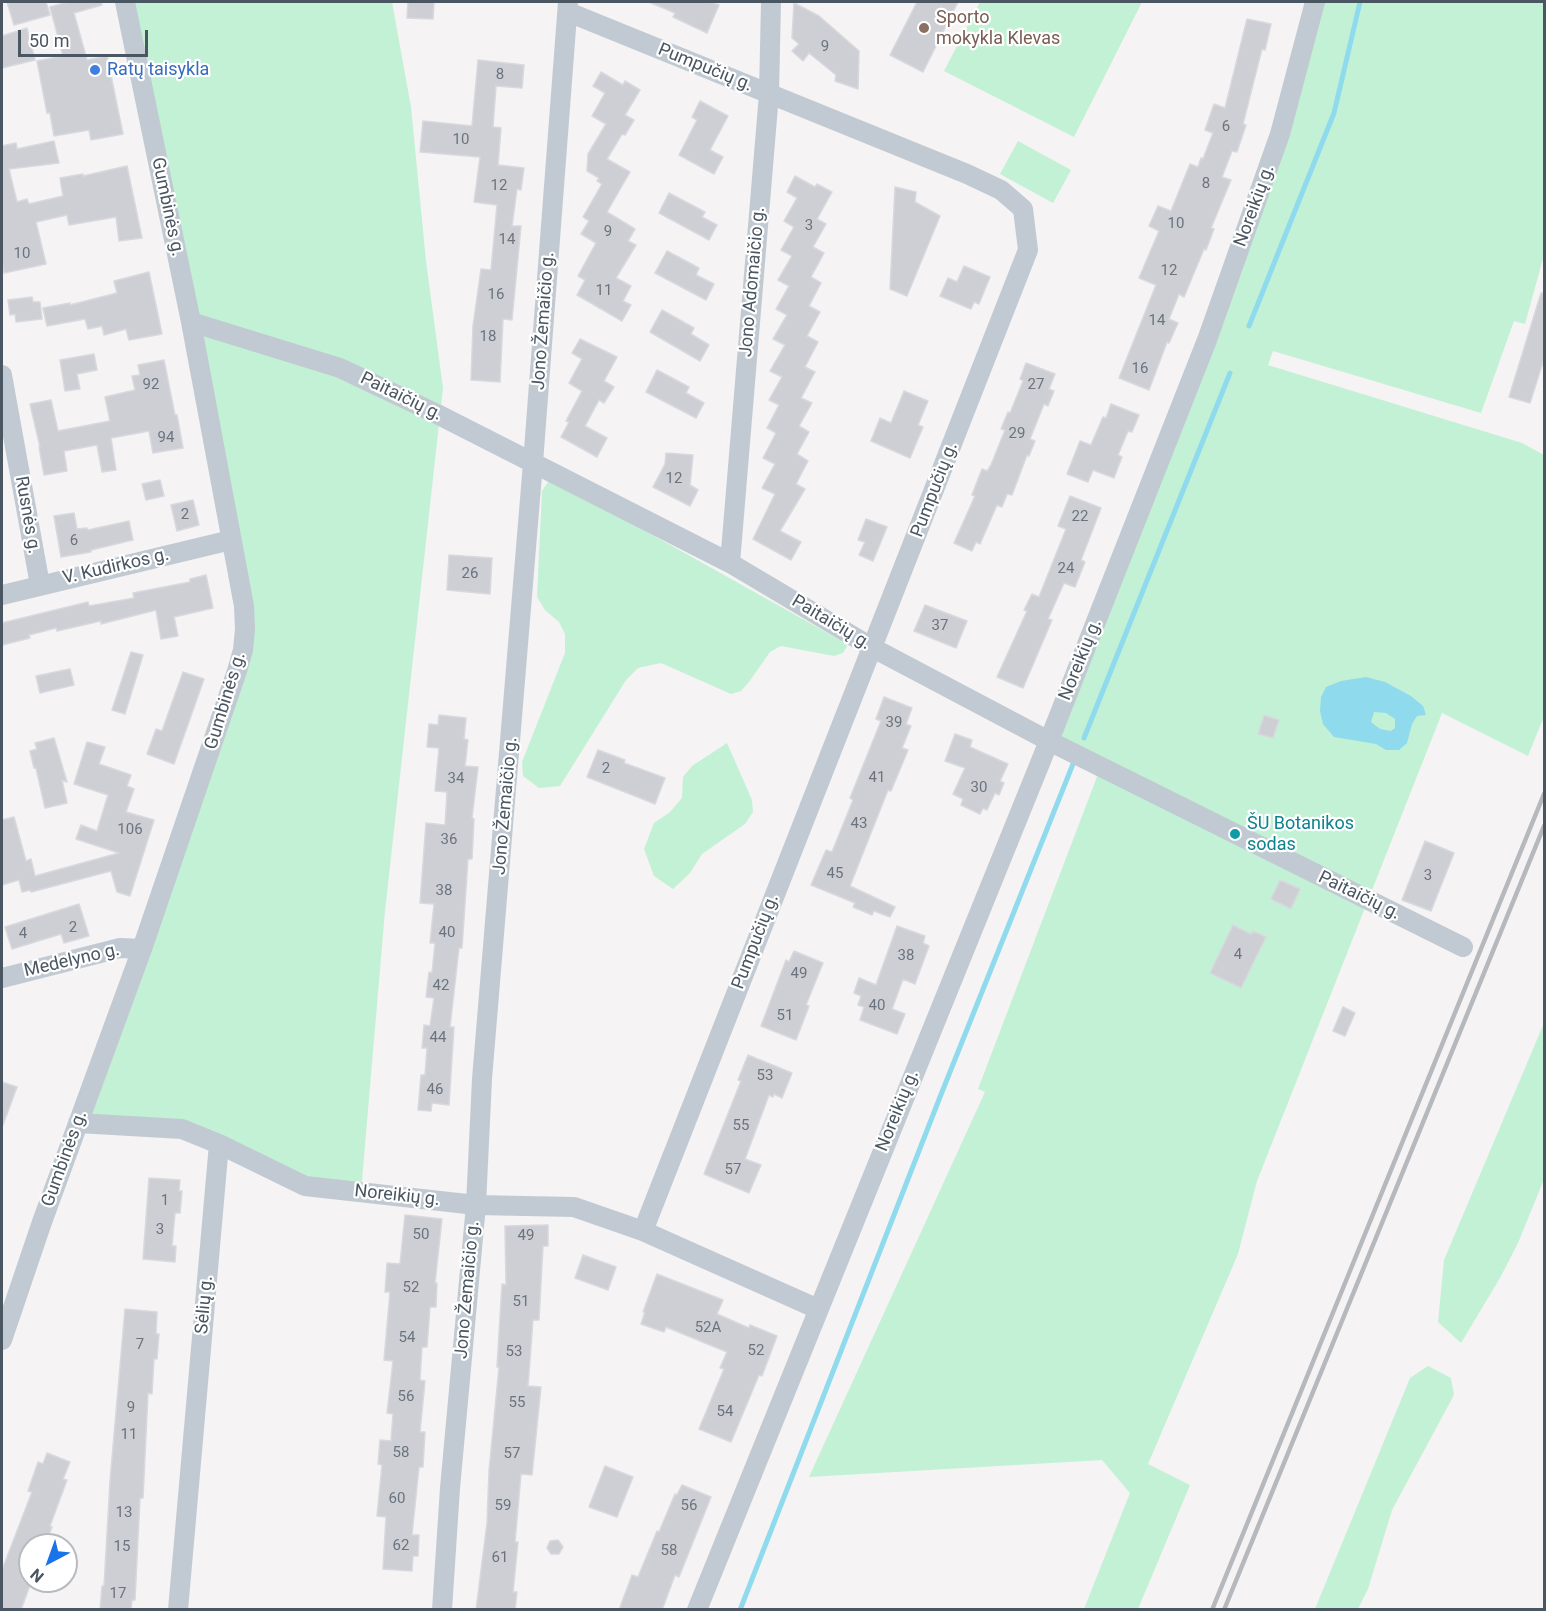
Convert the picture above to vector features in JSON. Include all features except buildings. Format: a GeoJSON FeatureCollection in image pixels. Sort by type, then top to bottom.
{"type":"FeatureCollection","features":[{"type":"Feature","properties":{"kind":"street","name":"Gumbinės g."},"geometry":{"type":"LineString","coordinates":[[2,1340],[142,950],[243,650],[244,606],[191,322],[125,2]]}},
{"type":"Feature","properties":{"kind":"street","name":"Jono Adomaičio g."},"geometry":{"type":"LineString","coordinates":[[730,563],[769,94],[771,2]]}},
{"type":"Feature","properties":{"kind":"street","name":"Noreikių g."},"geometry":{"type":"LineString","coordinates":[[697,1610],[1049,741],[1207,340],[1280,134],[1315,2]]}},
{"type":"Feature","properties":{"kind":"street","name":"Pumpučių g."},"geometry":{"type":"LineString","coordinates":[[568,7],[769,94],[1001,190],[1023,209],[1028,250],[643,1232]]}},
{"type":"Feature","properties":{"kind":"street","name":"Jono Žemaičio g."},"geometry":{"type":"LineString","coordinates":[[442,1610],[450,1488],[476,1205],[482,1079],[568,7]]}},
{"type":"Feature","properties":{"kind":"street","name":"Paitaičių g."},"geometry":{"type":"LineString","coordinates":[[191,322],[340,368],[730,563],[873,648],[1049,741],[1463,947]]}},
{"type":"Feature","properties":{"kind":"street","name":"Rusnės g."},"geometry":{"type":"LineString","coordinates":[[2,375],[5,408],[40,585]]}},
{"type":"Feature","properties":{"kind":"street","name":"V. Kudirkos g."},"geometry":{"type":"LineString","coordinates":[[2,595],[231,540]]}},
{"type":"Feature","properties":{"kind":"street","name":"Medelyno g."},"geometry":{"type":"LineString","coordinates":[[2,978],[120,948],[142,950]]}},
{"type":"Feature","properties":{"kind":"street"},"geometry":{"type":"LineString","coordinates":[[78,1123],[182,1129],[219,1144]]}},
{"type":"Feature","properties":{"kind":"street","name":"Noreikių g."},"geometry":{"type":"LineString","coordinates":[[219,1144],[305,1186],[476,1205],[574,1207],[643,1232],[818,1309]]}},
{"type":"Feature","properties":{"kind":"street","name":"Sėlių g."},"geometry":{"type":"LineString","coordinates":[[178,1610],[219,1144]]}},
{"type":"Feature","properties":{"kind":"green space"},"geometry":{"type":"Polygon","coordinates":[[[125,2],[392,2],[411,107],[426,261],[443,388],[385,911],[361,1192],[305,1186],[219,1144],[78,1123],[242,650],[125,2]]]}},
{"type":"Feature","properties":{"kind":"green space"},"geometry":{"type":"Polygon","coordinates":[[[980,2],[1142,2],[1074,137],[944,71],[980,2]]]}},
{"type":"Feature","properties":{"kind":"green space"},"geometry":{"type":"Polygon","coordinates":[[[1321,2],[1544,2],[1544,255],[1525,324],[1514,321],[1481,413],[1273,351],[1268,365],[1522,443],[1544,455],[1544,716],[1528,756],[1442,713],[1257,1181],[1238,1254],[1148,1464],[1190,1485],[1138,1609],[1084,1609],[1130,1493],[1102,1460],[809,1477],[985,1092],[978,1089],[1103,761],[1060,738],[1321,2]]]}},
{"type":"Feature","properties":{"kind":"green space"},"geometry":{"type":"Polygon","coordinates":[[[1018,141],[1071,170],[1053,203],[1000,174],[1018,141]]]}},
{"type":"Feature","properties":{"kind":"green space"},"geometry":{"type":"Polygon","coordinates":[[[554,480],[842,641],[847,646],[843,653],[834,656],[781,646],[770,652],[741,691],[731,694],[661,663],[638,668],[626,680],[560,786],[539,788],[523,776],[522,762],[565,653],[565,634],[559,622],[545,610],[537,597],[542,491],[548,482],[554,480]]]}},
{"type":"Feature","properties":{"kind":"green space"},"geometry":{"type":"Polygon","coordinates":[[[727,743],[752,800],[753,812],[745,824],[702,854],[690,873],[673,889],[654,876],[644,849],[654,823],[670,812],[682,798],[683,777],[692,766],[727,743]]]}},
{"type":"Feature","properties":{"kind":"green space"},"geometry":{"type":"Polygon","coordinates":[[[1544,1023],[1544,1179],[1518,1243],[1461,1343],[1438,1322],[1444,1260],[1544,1023]]]}},
{"type":"Feature","properties":{"kind":"green space"},"geometry":{"type":"Polygon","coordinates":[[[1428,1366],[1451,1378],[1454,1395],[1392,1510],[1368,1589],[1358,1609],[1315,1609],[1410,1378],[1428,1366]]]}},
{"type":"Feature","properties":{"kind":"water"},"geometry":{"type":"Polygon","coordinates":[[[1366,677],[1385,682],[1411,696],[1423,706],[1426,715],[1417,716],[1412,724],[1407,743],[1399,750],[1386,750],[1376,744],[1334,737],[1323,724],[1320,711],[1321,697],[1326,687],[1341,681],[1366,677]],[[1374,712],[1371,722],[1380,729],[1391,731],[1395,728],[1395,719],[1386,713],[1374,712]]]}},
{"type":"Feature","properties":{"kind":"waterway"},"geometry":{"type":"LineString","coordinates":[[1249,326],[1334,113],[1360,2]]}},
{"type":"Feature","properties":{"kind":"waterway"},"geometry":{"type":"LineString","coordinates":[[1084,738],[1230,373]]}},
{"type":"Feature","properties":{"kind":"waterway"},"geometry":{"type":"LineString","coordinates":[[740,1610],[1073,764]]}},
{"type":"Feature","properties":{"kind":"railway"},"geometry":{"type":"LineString","coordinates":[[1212,1610],[1544,794]]}},
{"type":"Feature","properties":{"kind":"railway"},"geometry":{"type":"LineString","coordinates":[[1224,1610],[1544,826]]}},
{"type":"Feature","properties":{"kind":"place","name":"Sporto mokykla Klevas"},"geometry":{"type":"Point","coordinates":[924,28]}},
{"type":"Feature","properties":{"kind":"place","name":"Ratų taisykla"},"geometry":{"type":"Point","coordinates":[95,70]}},
{"type":"Feature","properties":{"kind":"place","name":"ŠU Botanikos sodas"},"geometry":{"type":"Point","coordinates":[1235,834]}}]}
